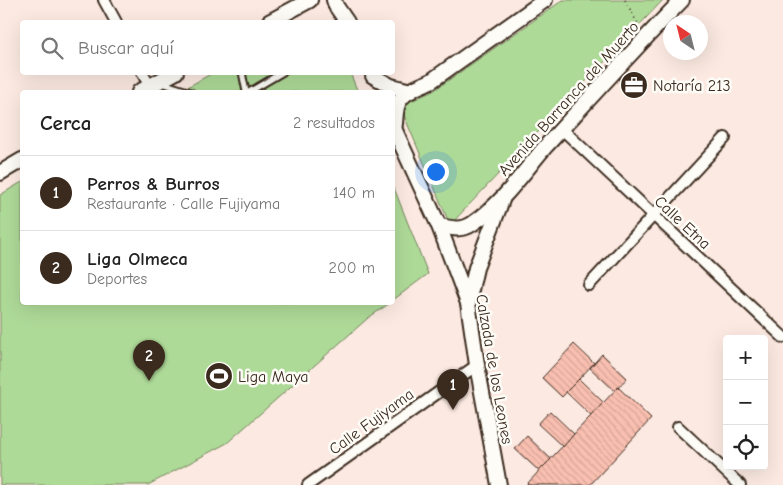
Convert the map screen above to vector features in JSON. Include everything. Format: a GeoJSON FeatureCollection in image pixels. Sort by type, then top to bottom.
{"type":"FeatureCollection","features":[{"type":"Feature","properties":{"kind":"main road"},"geometry":{"type":"LineString","coordinates":[[272,20],[310,0]]}},
{"type":"Feature","properties":{"kind":"main road"},"geometry":{"type":"LineString","coordinates":[[395,120],[398,104],[411,90],[431,81],[544,0]]}},
{"type":"Feature","properties":{"kind":"main road","name":"Avenida Barranca del Muerto"},"geometry":{"type":"LineString","coordinates":[[439,226],[460,229],[471,225],[502,199],[562,129],[682,0]]}},
{"type":"Feature","properties":{"kind":"main road"},"geometry":{"type":"LineString","coordinates":[[332,2],[343,20]]}},
{"type":"Feature","properties":{"kind":"main road"},"geometry":{"type":"LineString","coordinates":[[149,87],[171,75]]}},
{"type":"Feature","properties":{"kind":"main road"},"geometry":{"type":"LineString","coordinates":[[372,75],[379,90]]}},
{"type":"Feature","properties":{"kind":"main road"},"geometry":{"type":"LineString","coordinates":[[374,75],[391,86],[411,90]]}},
{"type":"Feature","properties":{"kind":"main road","name":"Calzada de los Leones"},"geometry":{"type":"LineString","coordinates":[[395,128],[439,226],[468,303],[477,365],[499,485]]}},
{"type":"Feature","properties":{"kind":"main road"},"geometry":{"type":"LineString","coordinates":[[0,172],[20,161]]}},
{"type":"Feature","properties":{"kind":"main road","name":"Avenida Barranca del Muerto"},"geometry":{"type":"LineString","coordinates":[[468,303],[476,268],[502,199]]}},
{"type":"Feature","properties":{"kind":"street"},"geometry":{"type":"LineString","coordinates":[[104,0],[115,20]]}},
{"type":"Feature","properties":{"kind":"street"},"geometry":{"type":"LineString","coordinates":[[143,75],[149,87]]}},
{"type":"Feature","properties":{"kind":"street","name":"Calle Etna"},"geometry":{"type":"LineString","coordinates":[[562,129],[783,337]]}},
{"type":"Feature","properties":{"kind":"street"},"geometry":{"type":"LineString","coordinates":[[589,285],[724,138]]}},
{"type":"Feature","properties":{"kind":"street","name":"Calle Fujiyama"},"geometry":{"type":"LineString","coordinates":[[308,485],[477,365]]}},
{"type":"Feature","properties":{"kind":"street"},"geometry":{"type":"LineString","coordinates":[[678,428],[740,485]]}},
{"type":"Feature","properties":{"kind":"lane"},"geometry":{"type":"LineString","coordinates":[[243,75],[246,90]]}},
{"type":"Feature","properties":{"kind":"lane"},"geometry":{"type":"LineString","coordinates":[[251,90],[278,75]]}},
{"type":"Feature","properties":{"kind":"lane"},"geometry":{"type":"LineString","coordinates":[[149,87],[174,90]]}},
{"type":"Feature","properties":{"kind":"path"},"geometry":{"type":"LineString","coordinates":[[625,0],[646,37]]}},
{"type":"Feature","properties":{"kind":"green space"},"geometry":{"type":"Polygon","coordinates":[[[563,0],[663,0],[450,225],[400,106],[433,91],[563,0]]]}},
{"type":"Feature","properties":{"kind":"green space"},"geometry":{"type":"Polygon","coordinates":[[[209,75],[351,75],[357,90],[182,90],[209,75]]]}},
{"type":"Feature","properties":{"kind":"green space"},"geometry":{"type":"Polygon","coordinates":[[[20,183],[20,305],[387,305],[368,318],[227,443],[148,485],[0,485],[0,195],[20,183]]]}},
{"type":"Feature","properties":{"kind":"green space"},"geometry":{"type":"Polygon","coordinates":[[[395,191],[428,274],[395,299],[395,191]]]}},
{"type":"Feature","properties":{"kind":"building"},"geometry":{"type":"Polygon","coordinates":[[[574,344],[594,363],[562,397],[542,378],[574,344]]]}},
{"type":"Feature","properties":{"kind":"building"},"geometry":{"type":"Polygon","coordinates":[[[602,354],[627,378],[615,391],[590,368],[602,354]]]}},
{"type":"Feature","properties":{"kind":"building"},"geometry":{"type":"Polygon","coordinates":[[[579,379],[604,403],[591,416],[566,392],[579,379]]]}},
{"type":"Feature","properties":{"kind":"building"},"geometry":{"type":"Polygon","coordinates":[[[618,387],[651,419],[590,485],[526,485],[618,387]]]}},
{"type":"Feature","properties":{"kind":"building"},"geometry":{"type":"Polygon","coordinates":[[[550,411],[574,434],[563,447],[538,424],[550,411]]]}},
{"type":"Feature","properties":{"kind":"building"},"geometry":{"type":"Polygon","coordinates":[[[527,436],[551,459],[539,471],[515,449],[527,436]]]}},
{"type":"Feature","properties":{"kind":"place","name":"Notaría 213"},"geometry":{"type":"Point","coordinates":[634,85]}},
{"type":"Feature","properties":{"kind":"place","name":"Liga Maya"},"geometry":{"type":"Point","coordinates":[219,376]}},
{"type":"Feature","properties":{"kind":"place","name":"Liga Olmeca"},"geometry":{"type":"Point","coordinates":[149,381]}},
{"type":"Feature","properties":{"kind":"place","name":"Perros & Burros"},"geometry":{"type":"Point","coordinates":[453,410]}}]}
